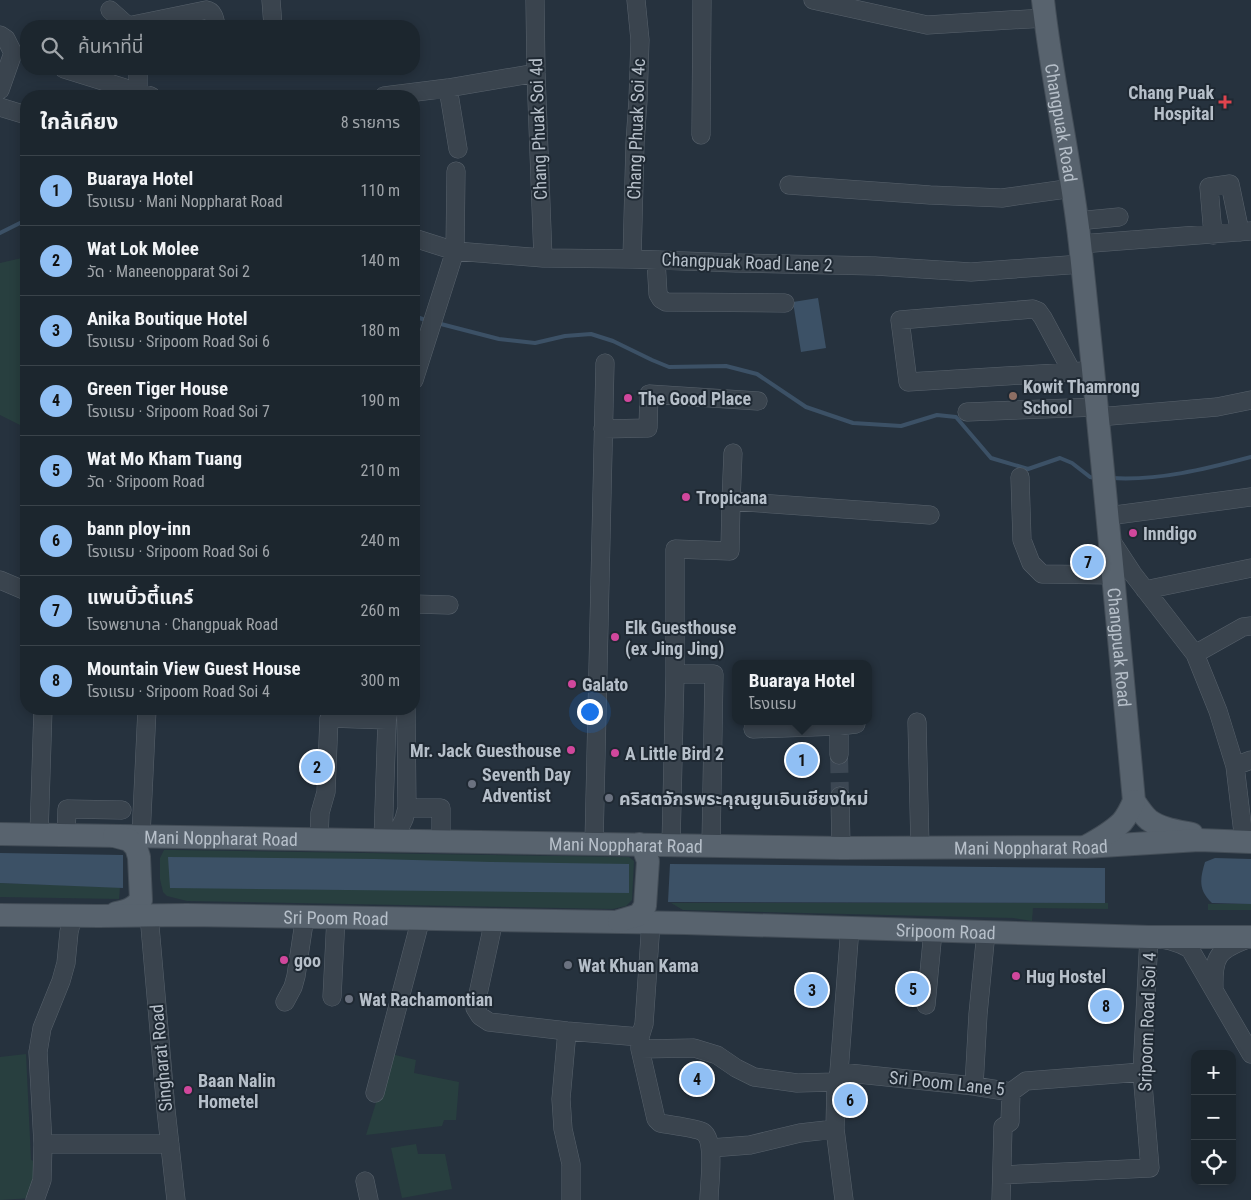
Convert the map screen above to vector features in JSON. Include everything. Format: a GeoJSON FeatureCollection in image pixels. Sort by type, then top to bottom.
{"type":"FeatureCollection","features":[{"type":"Feature","properties":{"kind":"main road","name":"Changpuak Road"},"geometry":{"type":"LineString","coordinates":[[1044,9],[1073,188],[1081,254],[1083,371],[1098,412],[1134,801]]}},
{"type":"Feature","properties":{"kind":"main road"},"geometry":{"type":"LineString","coordinates":[[1134,801],[1149,820],[1160,826],[1171,830],[1240,841]]}},
{"type":"Feature","properties":{"kind":"main road"},"geometry":{"type":"LineString","coordinates":[[1085,847],[1122,821],[1134,801]]}},
{"type":"Feature","properties":{"kind":"main road"},"geometry":{"type":"LineString","coordinates":[[0,834],[110,835],[129,840],[136,847],[142,849],[146,904],[99,916],[0,915]]}},
{"type":"Feature","properties":{"kind":"main road","name":"Mani Noppharat Road"},"geometry":{"type":"LineString","coordinates":[[142,849],[176,836],[594,843],[659,851],[711,846],[841,848],[1085,847],[1199,840],[1240,841]]}},
{"type":"Feature","properties":{"kind":"main road"},"geometry":{"type":"LineString","coordinates":[[651,911],[659,851]]}},
{"type":"Feature","properties":{"kind":"main road","name":"Sri Poom Road"},"geometry":{"type":"LineString","coordinates":[[146,904],[151,903],[159,908],[187,915],[614,922],[651,911],[674,923]]}},
{"type":"Feature","properties":{"kind":"main road","name":"Sripoom Road"},"geometry":{"type":"LineString","coordinates":[[674,923],[1150,937]]}},
{"type":"Feature","properties":{"kind":"main road"},"geometry":{"type":"LineString","coordinates":[[1150,937],[1251,938]]}},
{"type":"Feature","properties":{"kind":"street"},"geometry":{"type":"LineString","coordinates":[[271,0],[273,20]]}},
{"type":"Feature","properties":{"kind":"street","name":"Chang Phuak Soi 4d"},"geometry":{"type":"LineString","coordinates":[[535,0],[543,258]]}},
{"type":"Feature","properties":{"kind":"street","name":"Chang Phuak Soi 4c"},"geometry":{"type":"LineString","coordinates":[[632,259],[634,143],[640,40],[636,0]]}},
{"type":"Feature","properties":{"kind":"street"},"geometry":{"type":"LineString","coordinates":[[701,135],[702,0]]}},
{"type":"Feature","properties":{"kind":"street"},"geometry":{"type":"LineString","coordinates":[[813,0],[927,25],[1044,9]]}},
{"type":"Feature","properties":{"kind":"street"},"geometry":{"type":"LineString","coordinates":[[110,10],[121,20]]}},
{"type":"Feature","properties":{"kind":"street"},"geometry":{"type":"LineString","coordinates":[[157,20],[206,10],[213,14],[214,20]]}},
{"type":"Feature","properties":{"kind":"street"},"geometry":{"type":"LineString","coordinates":[[0,35],[20,55],[0,90]]}},
{"type":"Feature","properties":{"kind":"street"},"geometry":{"type":"LineString","coordinates":[[420,92],[536,73]]}},
{"type":"Feature","properties":{"kind":"street"},"geometry":{"type":"LineString","coordinates":[[83,75],[131,90]]}},
{"type":"Feature","properties":{"kind":"street"},"geometry":{"type":"LineString","coordinates":[[139,75],[143,90]]}},
{"type":"Feature","properties":{"kind":"street"},"geometry":{"type":"LineString","coordinates":[[448,88],[458,149]]}},
{"type":"Feature","properties":{"kind":"street"},"geometry":{"type":"LineString","coordinates":[[0,107],[20,113]]}},
{"type":"Feature","properties":{"kind":"street"},"geometry":{"type":"LineString","coordinates":[[420,361],[455,251],[456,171]]}},
{"type":"Feature","properties":{"kind":"street"},"geometry":{"type":"LineString","coordinates":[[1213,235],[1209,186],[1230,184],[1246,232]]}},
{"type":"Feature","properties":{"kind":"street"},"geometry":{"type":"LineString","coordinates":[[789,185],[1002,198],[1073,188]]}},
{"type":"Feature","properties":{"kind":"street"},"geometry":{"type":"LineString","coordinates":[[1077,220],[1119,217]]}},
{"type":"Feature","properties":{"kind":"street","name":"Changpuak Road Lane 2"},"geometry":{"type":"LineString","coordinates":[[420,240],[455,251],[543,258],[875,266],[971,272],[1081,254],[1246,232]]}},
{"type":"Feature","properties":{"kind":"street"},"geometry":{"type":"LineString","coordinates":[[656,260],[658,294],[666,302],[785,303]]}},
{"type":"Feature","properties":{"kind":"street"},"geometry":{"type":"LineString","coordinates":[[1033,309],[1038,311],[1083,371],[908,382],[900,320],[1033,309]]}},
{"type":"Feature","properties":{"kind":"street"},"geometry":{"type":"LineString","coordinates":[[594,843],[605,363]]}},
{"type":"Feature","properties":{"kind":"street"},"geometry":{"type":"LineString","coordinates":[[603,428],[648,428],[649,394],[758,401]]}},
{"type":"Feature","properties":{"kind":"street"},"geometry":{"type":"LineString","coordinates":[[967,412],[1098,412],[1217,408],[1251,400]]}},
{"type":"Feature","properties":{"kind":"street"},"geometry":{"type":"LineString","coordinates":[[659,851],[675,674],[675,549],[730,551],[733,453]]}},
{"type":"Feature","properties":{"kind":"street"},"geometry":{"type":"LineString","coordinates":[[1020,477],[1022,540],[1031,563],[1042,574],[1113,575]]}},
{"type":"Feature","properties":{"kind":"street"},"geometry":{"type":"LineString","coordinates":[[1108,516],[1251,497]]}},
{"type":"Feature","properties":{"kind":"street"},"geometry":{"type":"LineString","coordinates":[[731,501],[930,515]]}},
{"type":"Feature","properties":{"kind":"street"},"geometry":{"type":"LineString","coordinates":[[1110,539],[1145,590],[1195,654],[1218,710],[1243,763],[1240,841]]}},
{"type":"Feature","properties":{"kind":"street"},"geometry":{"type":"LineString","coordinates":[[1145,590],[1251,568]]}},
{"type":"Feature","properties":{"kind":"street"},"geometry":{"type":"LineString","coordinates":[[0,580],[20,588]]}},
{"type":"Feature","properties":{"kind":"street"},"geometry":{"type":"LineString","coordinates":[[420,604],[449,606]]}},
{"type":"Feature","properties":{"kind":"street"},"geometry":{"type":"LineString","coordinates":[[1195,654],[1243,627],[1251,626]]}},
{"type":"Feature","properties":{"kind":"street"},"geometry":{"type":"LineString","coordinates":[[675,674],[714,674],[711,846]]}},
{"type":"Feature","properties":{"kind":"street"},"geometry":{"type":"LineString","coordinates":[[39,835],[43,715]]}},
{"type":"Feature","properties":{"kind":"street"},"geometry":{"type":"LineString","coordinates":[[142,849],[147,715]]}},
{"type":"Feature","properties":{"kind":"street"},"geometry":{"type":"LineString","coordinates":[[319,839],[320,813],[326,792],[329,718],[373,715]]}},
{"type":"Feature","properties":{"kind":"street"},"geometry":{"type":"LineString","coordinates":[[388,715],[389,840]]}},
{"type":"Feature","properties":{"kind":"street"},"geometry":{"type":"LineString","coordinates":[[389,840],[404,819],[407,808],[406,715]]}},
{"type":"Feature","properties":{"kind":"street"},"geometry":{"type":"LineString","coordinates":[[917,722],[920,847]]}},
{"type":"Feature","properties":{"kind":"street"},"geometry":{"type":"LineString","coordinates":[[753,729],[848,725]]}},
{"type":"Feature","properties":{"kind":"street"},"geometry":{"type":"LineString","coordinates":[[839,726],[839,755]]}},
{"type":"Feature","properties":{"kind":"street"},"geometry":{"type":"LineString","coordinates":[[840,796],[841,848]]}},
{"type":"Feature","properties":{"kind":"street"},"geometry":{"type":"LineString","coordinates":[[407,808],[441,808],[441,841]]}},
{"type":"Feature","properties":{"kind":"street"},"geometry":{"type":"LineString","coordinates":[[66,835],[67,810],[122,810]]}},
{"type":"Feature","properties":{"kind":"street","name":"Singharat Road"},"geometry":{"type":"LineString","coordinates":[[146,904],[176,1200]]}},
{"type":"Feature","properties":{"kind":"street"},"geometry":{"type":"LineString","coordinates":[[651,911],[644,1024],[640,1043],[656,1118],[660,1123],[702,1130],[708,1137],[711,1148],[709,1200]]}},
{"type":"Feature","properties":{"kind":"street"},"geometry":{"type":"LineString","coordinates":[[35,1200],[42,1180],[43,1144],[38,1052],[42,1028],[61,981],[66,962],[68,932],[74,916]]}},
{"type":"Feature","properties":{"kind":"street"},"geometry":{"type":"LineString","coordinates":[[285,1002],[293,987],[296,976],[306,916]]}},
{"type":"Feature","properties":{"kind":"street"},"geometry":{"type":"LineString","coordinates":[[332,997],[336,917]]}},
{"type":"Feature","properties":{"kind":"street"},"geometry":{"type":"LineString","coordinates":[[375,1093],[421,918]]}},
{"type":"Feature","properties":{"kind":"street","name":"Sri Poom Lane 5"},"geometry":{"type":"LineString","coordinates":[[494,920],[475,1008],[480,1016],[489,1022],[567,1031],[640,1043],[694,1048],[717,1055],[754,1077],[797,1083],[838,1077],[974,1086],[1011,1092],[1026,1081],[1142,1072]]}},
{"type":"Feature","properties":{"kind":"street"},"geometry":{"type":"LineString","coordinates":[[844,1200],[835,1129],[850,927]]}},
{"type":"Feature","properties":{"kind":"street"},"geometry":{"type":"LineString","coordinates":[[926,1006],[933,931]]}},
{"type":"Feature","properties":{"kind":"street"},"geometry":{"type":"LineString","coordinates":[[974,1086],[978,1014],[986,932]]}},
{"type":"Feature","properties":{"kind":"street"},"geometry":{"type":"LineString","coordinates":[[1150,937],[1181,943],[1190,949],[1251,1054]]}},
{"type":"Feature","properties":{"kind":"street","name":"Sripoom Road Soi 4"},"geometry":{"type":"LineString","coordinates":[[1002,1176],[1150,1168],[1142,1072],[1150,937]]}},
{"type":"Feature","properties":{"kind":"street"},"geometry":{"type":"LineString","coordinates":[[1214,989],[1214,972],[1217,958],[1230,945],[1251,938]]}},
{"type":"Feature","properties":{"kind":"street"},"geometry":{"type":"LineString","coordinates":[[567,1031],[561,1099],[563,1129],[570,1164],[571,1200]]}},
{"type":"Feature","properties":{"kind":"street"},"geometry":{"type":"LineString","coordinates":[[1001,1200],[1003,1127],[1010,1122],[1011,1092]]}},
{"type":"Feature","properties":{"kind":"street"},"geometry":{"type":"LineString","coordinates":[[711,1148],[750,1145],[800,1133],[835,1129]]}},
{"type":"Feature","properties":{"kind":"street"},"geometry":{"type":"LineString","coordinates":[[43,1144],[170,1144]]}},
{"type":"Feature","properties":{"kind":"street"},"geometry":{"type":"LineString","coordinates":[[366,1181],[369,1200]]}},
{"type":"Feature","properties":{"kind":"green space"},"geometry":{"type":"Polygon","coordinates":[[[20,258],[20,425],[0,415],[0,263],[20,258]]]}},
{"type":"Feature","properties":{"kind":"green space"},"geometry":{"type":"Polygon","coordinates":[[[164,850],[629,857],[634,861],[632,900],[626,906],[613,909],[187,901],[167,896],[163,892],[160,879],[160,858],[164,850]]]}},
{"type":"Feature","properties":{"kind":"green space"},"geometry":{"type":"Polygon","coordinates":[[[0,883],[120,887],[119,899],[0,897],[0,883]]]}},
{"type":"Feature","properties":{"kind":"green space"},"geometry":{"type":"Polygon","coordinates":[[[671,903],[1108,903],[1108,909],[1033,908],[1032,921],[1013,918],[683,910],[671,903]]]}},
{"type":"Feature","properties":{"kind":"green space"},"geometry":{"type":"Polygon","coordinates":[[[1208,904],[1251,904],[1251,910],[1208,910],[1208,904]]]}},
{"type":"Feature","properties":{"kind":"green space"},"geometry":{"type":"Polygon","coordinates":[[[26,1054],[31,1160],[39,1163],[32,1198],[0,1200],[0,1057],[26,1054]]]}},
{"type":"Feature","properties":{"kind":"green space"},"geometry":{"type":"Polygon","coordinates":[[[391,1054],[416,1060],[414,1073],[459,1082],[456,1120],[444,1120],[442,1126],[366,1135],[391,1054]]]}},
{"type":"Feature","properties":{"kind":"green space"},"geometry":{"type":"Polygon","coordinates":[[[416,1144],[418,1154],[445,1154],[452,1189],[402,1198],[391,1148],[416,1144]]]}},
{"type":"Feature","properties":{"kind":"water"},"geometry":{"type":"Polygon","coordinates":[[[818,298],[826,348],[801,352],[793,302],[818,298]]]}},
{"type":"Feature","properties":{"kind":"water"},"geometry":{"type":"Polygon","coordinates":[[[0,853],[123,855],[123,888],[0,883],[0,853]]]}},
{"type":"Feature","properties":{"kind":"water"},"geometry":{"type":"Polygon","coordinates":[[[168,857],[629,864],[629,893],[170,888],[168,857]]]}},
{"type":"Feature","properties":{"kind":"water"},"geometry":{"type":"Polygon","coordinates":[[[1215,858],[1251,859],[1251,904],[1212,903],[1207,898],[1202,889],[1202,874],[1205,862],[1215,858]]]}},
{"type":"Feature","properties":{"kind":"water"},"geometry":{"type":"Polygon","coordinates":[[[670,864],[1105,868],[1105,903],[668,902],[670,864]]]}},
{"type":"Feature","properties":{"kind":"waterway"},"geometry":{"type":"LineString","coordinates":[[0,233],[20,223]]}},
{"type":"Feature","properties":{"kind":"waterway"},"geometry":{"type":"LineString","coordinates":[[420,318],[428,321]]}},
{"type":"Feature","properties":{"kind":"waterway"},"geometry":{"type":"LineString","coordinates":[[437,323],[499,339],[535,343],[565,336],[591,334],[613,341],[669,367],[726,366],[757,374],[806,407],[853,423],[901,426],[937,415],[956,417],[991,458],[1028,469],[1060,458],[1072,463],[1090,477],[1096,478]]}},
{"type":"Feature","properties":{"kind":"waterway"},"geometry":{"type":"LineString","coordinates":[[1111,478],[1164,476],[1199,470],[1251,457]]}},
{"type":"Feature","properties":{"kind":"tunnel"},"geometry":{"type":"LineString","coordinates":[[839,755],[840,796]]}},
{"type":"Feature","properties":{"kind":"place","name":"Chang Puak Hospital"},"geometry":{"type":"Point","coordinates":[1225,102]}},
{"type":"Feature","properties":{"kind":"place","name":"Kowit Thamrong School"},"geometry":{"type":"Point","coordinates":[1013,396]}},
{"type":"Feature","properties":{"kind":"place","name":"The Good Place"},"geometry":{"type":"Point","coordinates":[628,398]}},
{"type":"Feature","properties":{"kind":"place","name":"Tropicana"},"geometry":{"type":"Point","coordinates":[686,497]}},
{"type":"Feature","properties":{"kind":"place","name":"Inndigo"},"geometry":{"type":"Point","coordinates":[1133,533]}},
{"type":"Feature","properties":{"kind":"place","name":"แพนบิ้วตี้แคร์"},"geometry":{"type":"Point","coordinates":[1088,562]}},
{"type":"Feature","properties":{"kind":"place","name":"Elk Guesthouse (ex Jing Jing)"},"geometry":{"type":"Point","coordinates":[615,637]}},
{"type":"Feature","properties":{"kind":"place","name":"Galato"},"geometry":{"type":"Point","coordinates":[572,684]}},
{"type":"Feature","properties":{"kind":"place","name":"Mr. Jack Guesthouse"},"geometry":{"type":"Point","coordinates":[571,750]}},
{"type":"Feature","properties":{"kind":"place","name":"A Little Bird 2"},"geometry":{"type":"Point","coordinates":[615,753]}},
{"type":"Feature","properties":{"kind":"place","name":"Buaraya Hotel"},"geometry":{"type":"Point","coordinates":[802,760]}},
{"type":"Feature","properties":{"kind":"place","name":"Wat Lok Molee"},"geometry":{"type":"Point","coordinates":[317,767]}},
{"type":"Feature","properties":{"kind":"place","name":"Seventh Day Adventist"},"geometry":{"type":"Point","coordinates":[472,784]}},
{"type":"Feature","properties":{"kind":"place","name":"คริสตจักรพระคุณยูนเอินเชียงใหม่"},"geometry":{"type":"Point","coordinates":[609,798]}},
{"type":"Feature","properties":{"kind":"place","name":"goo"},"geometry":{"type":"Point","coordinates":[284,960]}},
{"type":"Feature","properties":{"kind":"place","name":"Wat Khuan Kama"},"geometry":{"type":"Point","coordinates":[568,965]}},
{"type":"Feature","properties":{"kind":"place","name":"Hug Hostel"},"geometry":{"type":"Point","coordinates":[1016,976]}},
{"type":"Feature","properties":{"kind":"place","name":"Wat Mo Kham Tuang"},"geometry":{"type":"Point","coordinates":[913,989]}},
{"type":"Feature","properties":{"kind":"place","name":"Anika Boutique Hotel"},"geometry":{"type":"Point","coordinates":[812,990]}},
{"type":"Feature","properties":{"kind":"place","name":"Wat Rachamontian"},"geometry":{"type":"Point","coordinates":[349,999]}},
{"type":"Feature","properties":{"kind":"place","name":"Mountain View Guest House"},"geometry":{"type":"Point","coordinates":[1106,1006]}},
{"type":"Feature","properties":{"kind":"place","name":"Green Tiger House"},"geometry":{"type":"Point","coordinates":[697,1079]}},
{"type":"Feature","properties":{"kind":"place","name":"Baan Nalin Hometel"},"geometry":{"type":"Point","coordinates":[188,1090]}},
{"type":"Feature","properties":{"kind":"place","name":"bann ploy-inn"},"geometry":{"type":"Point","coordinates":[850,1100]}}]}
